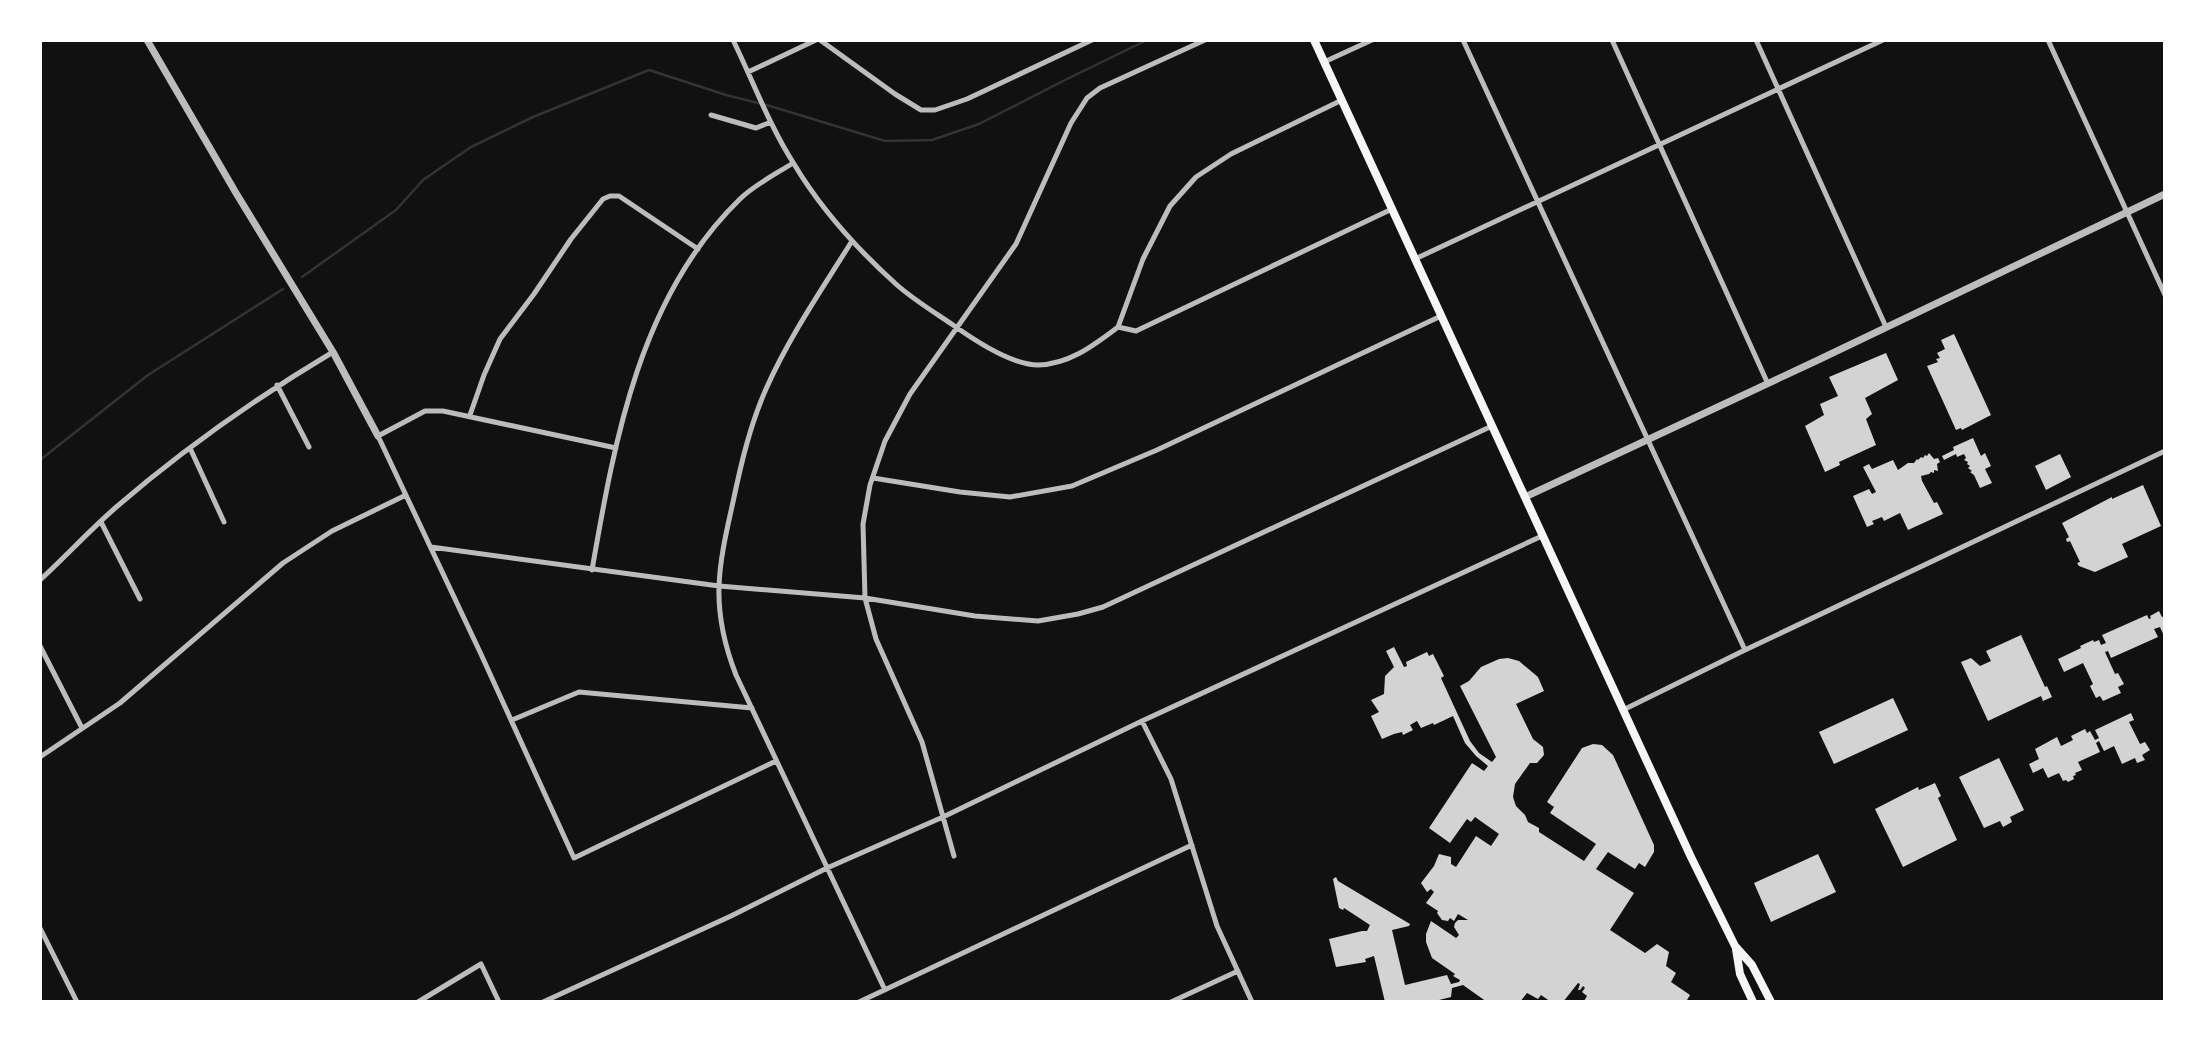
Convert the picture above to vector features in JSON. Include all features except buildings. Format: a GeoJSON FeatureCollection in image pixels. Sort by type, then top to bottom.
{"type":"FeatureCollection","features":[{"type":"Feature","properties":{"kind":"main road"},"geometry":{"type":"LineString","coordinates":[[1314,40],[1542,536],[1735,946],[1740,974],[1754,1002]]}},
{"type":"Feature","properties":{"kind":"main road"},"geometry":{"type":"LineString","coordinates":[[1735,946],[1752,965],[1771,1002]]}},
{"type":"Feature","properties":{"kind":"street"},"geometry":{"type":"LineString","coordinates":[[147,40],[333,352],[378,436],[574,858],[776,761]]}},
{"type":"Feature","properties":{"kind":"street"},"geometry":{"type":"LineString","coordinates":[[733,40],[793,163],[852,241],[898,286],[958,329],[997,354],[1035,365],[1070,358],[1088,349],[1118,327],[1143,259],[1170,206],[1196,177],[1231,153],[1342,100]]}},
{"type":"Feature","properties":{"kind":"street"},"geometry":{"type":"LineString","coordinates":[[748,72],[818,40],[921,110],[935,110],[967,99],[1092,40]]}},
{"type":"Feature","properties":{"kind":"street"},"geometry":{"type":"LineString","coordinates":[[954,856],[922,742],[876,639],[865,598],[863,524],[873,478],[885,441],[910,394],[1016,244],[1071,123],[1087,98],[1100,88],[1205,40]]}},
{"type":"Feature","properties":{"kind":"street"},"geometry":{"type":"LineString","coordinates":[[1324,62],[1372,40]]}},
{"type":"Feature","properties":{"kind":"street"},"geometry":{"type":"LineString","coordinates":[[1463,40],[1745,650]]}},
{"type":"Feature","properties":{"kind":"street"},"geometry":{"type":"LineString","coordinates":[[1612,40],[1769,384]]}},
{"type":"Feature","properties":{"kind":"street"},"geometry":{"type":"LineString","coordinates":[[1756,40],[1886,327]]}},
{"type":"Feature","properties":{"kind":"street"},"geometry":{"type":"LineString","coordinates":[[1415,259],[1883,40]]}},
{"type":"Feature","properties":{"kind":"street"},"geometry":{"type":"LineString","coordinates":[[2048,40],[2165,295]]}},
{"type":"Feature","properties":{"kind":"street"},"geometry":{"type":"LineString","coordinates":[[711,115],[756,128],[771,122]]}},
{"type":"Feature","properties":{"kind":"street"},"geometry":{"type":"LineString","coordinates":[[592,570],[606,492],[633,380],[653,327],[708,234],[741,197],[793,163]]}},
{"type":"Feature","properties":{"kind":"street"},"geometry":{"type":"LineString","coordinates":[[1525,497],[1769,384],[2165,194]]}},
{"type":"Feature","properties":{"kind":"street"},"geometry":{"type":"LineString","coordinates":[[470,415],[500,339],[603,199],[619,196],[698,249]]}},
{"type":"Feature","properties":{"kind":"street"},"geometry":{"type":"LineString","coordinates":[[1118,327],[1136,331],[1392,209]]}},
{"type":"Feature","properties":{"kind":"street"},"geometry":{"type":"LineString","coordinates":[[852,241],[802,321],[766,389],[745,448],[727,527],[719,606],[726,650],[736,676],[885,990]]}},
{"type":"Feature","properties":{"kind":"street"},"geometry":{"type":"LineString","coordinates":[[873,478],[1010,497],[1072,486],[1157,450],[1441,316]]}},
{"type":"Feature","properties":{"kind":"street"},"geometry":{"type":"LineString","coordinates":[[40,580],[101,522],[190,448],[277,385],[333,352]]}},
{"type":"Feature","properties":{"kind":"street"},"geometry":{"type":"LineString","coordinates":[[277,385],[309,447]]}},
{"type":"Feature","properties":{"kind":"street"},"geometry":{"type":"LineString","coordinates":[[378,436],[425,411],[443,411],[616,448]]}},
{"type":"Feature","properties":{"kind":"street"},"geometry":{"type":"LineString","coordinates":[[431,547],[719,586],[865,598],[975,616],[1038,621],[1103,607],[1492,426]]}},
{"type":"Feature","properties":{"kind":"street"},"geometry":{"type":"LineString","coordinates":[[190,448],[224,522]]}},
{"type":"Feature","properties":{"kind":"street"},"geometry":{"type":"LineString","coordinates":[[1623,710],[2165,451]]}},
{"type":"Feature","properties":{"kind":"street"},"geometry":{"type":"LineString","coordinates":[[40,757],[120,703],[283,563],[332,531],[406,495]]}},
{"type":"Feature","properties":{"kind":"street"},"geometry":{"type":"LineString","coordinates":[[101,522],[140,598]]}},
{"type":"Feature","properties":{"kind":"street"},"geometry":{"type":"LineString","coordinates":[[543,1002],[1542,536]]}},
{"type":"Feature","properties":{"kind":"street"},"geometry":{"type":"LineString","coordinates":[[40,646],[82,728]]}},
{"type":"Feature","properties":{"kind":"street"},"geometry":{"type":"LineString","coordinates":[[512,720],[579,692],[752,708]]}},
{"type":"Feature","properties":{"kind":"street"},"geometry":{"type":"LineString","coordinates":[[1142,721],[1171,779],[1217,926],[1252,1002]]}},
{"type":"Feature","properties":{"kind":"street"},"geometry":{"type":"LineString","coordinates":[[859,1002],[1192,845]]}},
{"type":"Feature","properties":{"kind":"street"},"geometry":{"type":"LineString","coordinates":[[40,928],[77,1002]]}},
{"type":"Feature","properties":{"kind":"street"},"geometry":{"type":"LineString","coordinates":[[418,1002],[481,964],[499,1002]]}},
{"type":"Feature","properties":{"kind":"street"},"geometry":{"type":"LineString","coordinates":[[1171,1002],[1238,971]]}},
{"type":"Feature","properties":{"kind":"waterway"},"geometry":{"type":"LineString","coordinates":[[302,277],[396,210],[423,180],[471,147],[533,117],[649,70],[885,141],[932,140],[979,124],[1147,40]]}},
{"type":"Feature","properties":{"kind":"waterway"},"geometry":{"type":"LineString","coordinates":[[40,460],[148,375],[283,289]]}}]}
